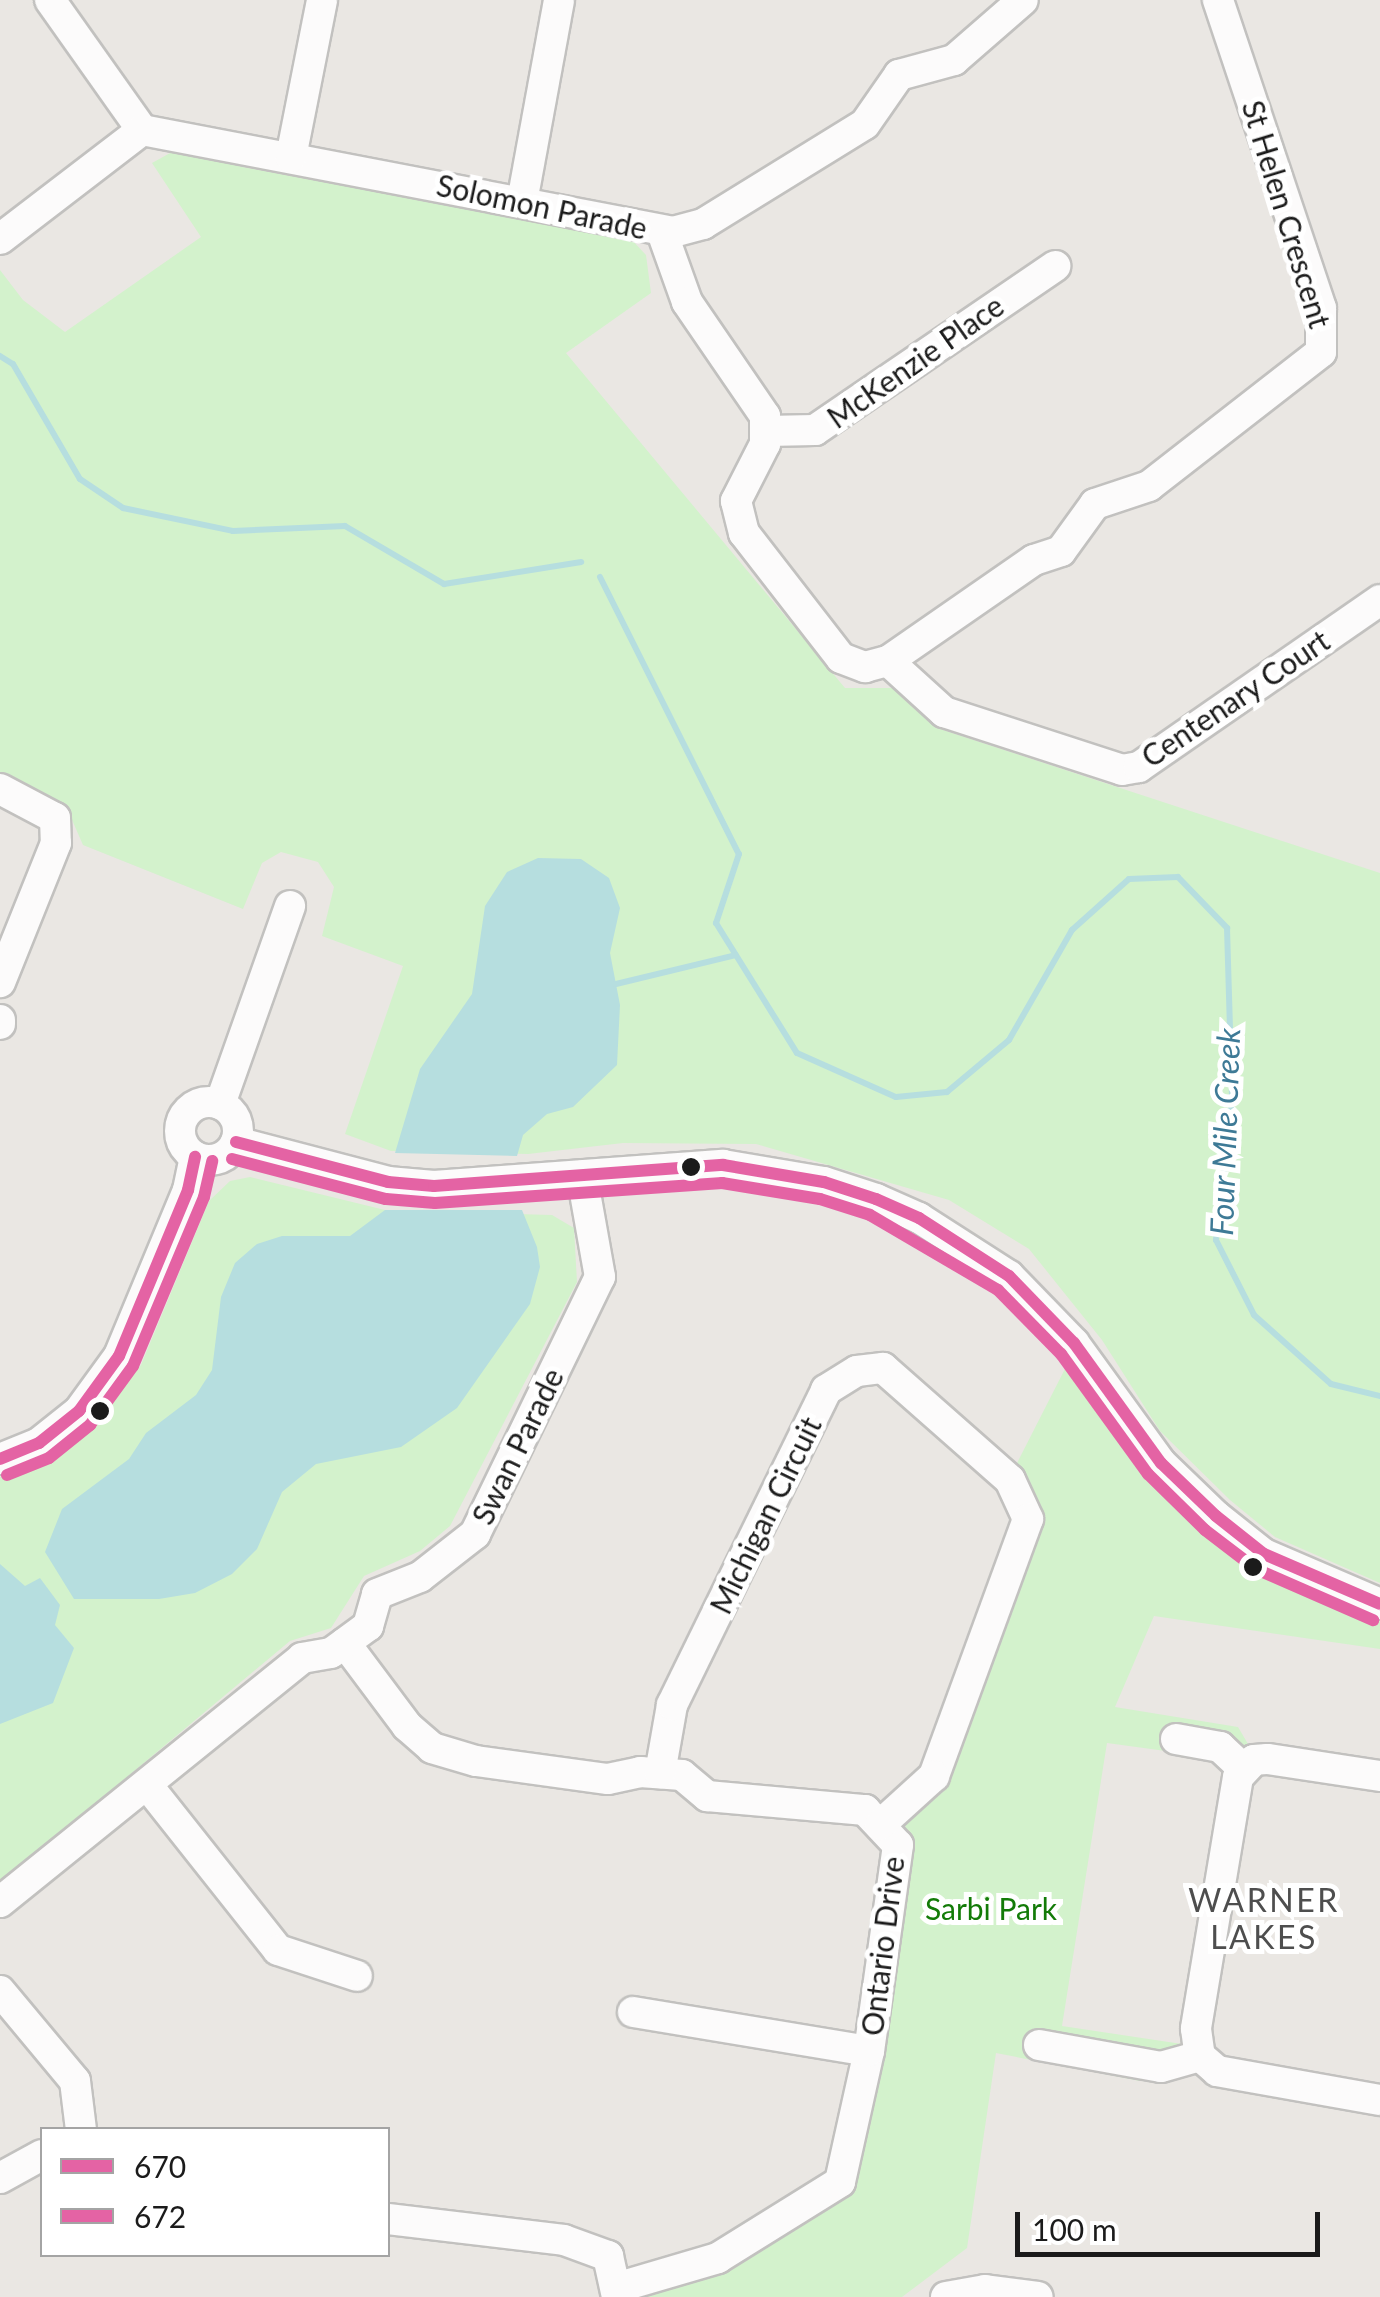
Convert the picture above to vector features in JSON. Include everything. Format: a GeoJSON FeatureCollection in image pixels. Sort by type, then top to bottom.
{"type":"FeatureCollection","features":[{"type":"Feature","properties":{"kind":"street"},"geometry":{"type":"LineString","coordinates":[[0,239],[142,130],[50,0]]}},
{"type":"Feature","properties":{"kind":"street"},"geometry":{"type":"LineString","coordinates":[[291,156],[322,0]]}},
{"type":"Feature","properties":{"kind":"street"},"geometry":{"type":"LineString","coordinates":[[522,202],[558,0]]}},
{"type":"Feature","properties":{"kind":"street","name":"Solomon Parade"},"geometry":{"type":"LineString","coordinates":[[142,130],[676,231],[865,124],[899,75],[954,60],[1022,0]]}},
{"type":"Feature","properties":{"kind":"street","name":"St Helen Crescent"},"geometry":{"type":"LineString","coordinates":[[898,655],[1034,560],[1061,551],[1095,504],[1149,486],[1321,352],[1321,308],[1218,0]]}},
{"type":"Feature","properties":{"kind":"street"},"geometry":{"type":"LineString","coordinates":[[676,231],[676,280],[765,416],[767,432],[736,501],[744,533],[841,658],[865,668],[898,655]]}},
{"type":"Feature","properties":{"kind":"street","name":"McKenzie Place"},"geometry":{"type":"LineString","coordinates":[[767,432],[815,430],[1055,266]]}},
{"type":"Feature","properties":{"kind":"street","name":"Centenary Court"},"geometry":{"type":"LineString","coordinates":[[898,655],[921,689],[944,712],[1104,768],[1139,767],[1380,600]]}},
{"type":"Feature","properties":{"kind":"street"},"geometry":{"type":"LineString","coordinates":[[0,789],[55,818],[56,843],[0,982]]}},
{"type":"Feature","properties":{"kind":"street"},"geometry":{"type":"LineString","coordinates":[[220,1104],[290,906]]}},
{"type":"Feature","properties":{"kind":"street"},"geometry":{"type":"LineString","coordinates":[[197,1104],[220,1104],[234,1116],[236,1142],[214,1160],[194,1157],[181,1142],[184,1115],[197,1104]]}},
{"type":"Feature","properties":{"kind":"street"},"geometry":{"type":"LineString","coordinates":[[236,1142],[388,1182],[523,1183],[677,1166],[771,1171],[824,1182],[920,1218],[996,1266],[1042,1308],[1161,1463],[1216,1516],[1264,1554],[1380,1604]]}},
{"type":"Feature","properties":{"kind":"street"},"geometry":{"type":"LineString","coordinates":[[0,1459],[39,1443],[79,1412],[119,1356],[188,1190],[194,1157]]}},
{"type":"Feature","properties":{"kind":"street","name":"Swan Parade"},"geometry":{"type":"LineString","coordinates":[[346,1644],[368,1626],[377,1594],[420,1577],[475,1534],[600,1276],[582,1176]]}},
{"type":"Feature","properties":{"kind":"street","name":"Michigan Circuit"},"geometry":{"type":"LineString","coordinates":[[660,1773],[672,1705],[826,1390],[857,1371],[883,1368],[1010,1480],[1028,1519],[934,1776],[880,1826]]}},
{"type":"Feature","properties":{"kind":"street"},"geometry":{"type":"LineString","coordinates":[[0,1902],[302,1658],[346,1644]]}},
{"type":"Feature","properties":{"kind":"street","name":"Ontario Drive"},"geometry":{"type":"LineString","coordinates":[[346,1644],[407,1726],[432,1748],[476,1761],[608,1778],[682,1774],[707,1796],[865,1810],[898,1846],[869,2051],[840,2182],[718,2258],[616,2292]]}},
{"type":"Feature","properties":{"kind":"street"},"geometry":{"type":"LineString","coordinates":[[1176,1739],[1220,1747],[1244,1769]]}},
{"type":"Feature","properties":{"kind":"street"},"geometry":{"type":"LineString","coordinates":[[1380,1776],[1267,1759],[1244,1769],[1234,1785],[1196,2029],[1200,2056],[1217,2070],[1380,2100]]}},
{"type":"Feature","properties":{"kind":"street"},"geometry":{"type":"LineString","coordinates":[[148,1786],[278,1950],[356,1976]]}},
{"type":"Feature","properties":{"kind":"street"},"geometry":{"type":"LineString","coordinates":[[0,1991],[75,2081],[81,2127]]}},
{"type":"Feature","properties":{"kind":"street"},"geometry":{"type":"LineString","coordinates":[[633,2012],[869,2051]]}},
{"type":"Feature","properties":{"kind":"street"},"geometry":{"type":"LineString","coordinates":[[1039,2045],[1161,2067],[1200,2056]]}},
{"type":"Feature","properties":{"kind":"street"},"geometry":{"type":"LineString","coordinates":[[0,2178],[40,2156]]}},
{"type":"Feature","properties":{"kind":"street"},"geometry":{"type":"LineString","coordinates":[[390,2219],[564,2240],[608,2256],[616,2292]]}},
{"type":"Feature","properties":{"kind":"street"},"geometry":{"type":"LineString","coordinates":[[946,2297],[985,2290],[1038,2297]]}},
{"type":"Feature","properties":{"kind":"green space"},"geometry":{"type":"Polygon","coordinates":[[[181,147],[243,167],[631,239],[646,255],[651,293],[566,353],[845,688],[900,688],[937,728],[1380,873],[1380,1583],[1275,1537],[1230,1500],[1160,1431],[1102,1340],[1029,1249],[949,1200],[756,1144],[623,1143],[528,1154],[391,1151],[345,1134],[403,966],[322,936],[334,887],[318,862],[281,852],[262,863],[243,909],[83,845],[69,813],[0,776],[0,270],[23,300],[65,332],[201,237],[152,163],[181,147]]]}},
{"type":"Feature","properties":{"kind":"green space"},"geometry":{"type":"Polygon","coordinates":[[[250,1177],[385,1210],[552,1215],[574,1228],[577,1282],[450,1526],[420,1551],[364,1576],[331,1628],[290,1641],[0,1883],[0,1477],[64,1448],[96,1421],[141,1365],[209,1201],[230,1181],[250,1177]]]}},
{"type":"Feature","properties":{"kind":"green space","name":"Sarbi Park"},"geometry":{"type":"Polygon","coordinates":[[[1069,1361],[1127,1441],[1380,1616],[1380,1649],[1154,1616],[1115,1707],[1238,1727],[1251,1749],[1217,1758],[1107,1743],[1062,2026],[1182,2044],[1194,2062],[1140,2081],[996,2053],[967,2248],[902,2297],[635,2297],[850,2187],[863,2156],[912,1844],[896,1824],[940,1781],[1043,1518],[1016,1465],[1069,1361]]]}},
{"type":"Feature","properties":{"kind":"water"},"geometry":{"type":"Polygon","coordinates":[[[538,858],[581,859],[609,878],[620,908],[610,953],[620,1005],[617,1065],[573,1107],[547,1114],[523,1135],[517,1156],[395,1153],[420,1069],[472,994],[485,906],[507,872],[538,858]]]}},
{"type":"Feature","properties":{"kind":"water"},"geometry":{"type":"Polygon","coordinates":[[[385,1210],[522,1210],[537,1247],[540,1267],[530,1304],[457,1408],[401,1447],[316,1464],[282,1492],[257,1549],[232,1574],[195,1593],[159,1599],[74,1599],[45,1552],[62,1509],[129,1459],[146,1433],[196,1395],[212,1370],[221,1297],[235,1263],[257,1244],[282,1236],[350,1236],[385,1210]]]}},
{"type":"Feature","properties":{"kind":"water"},"geometry":{"type":"Polygon","coordinates":[[[0,1564],[25,1586],[40,1578],[60,1605],[55,1625],[74,1648],[53,1703],[0,1724],[0,1564]]]}},
{"type":"Feature","properties":{"kind":"waterway","name":"Four Mile Creek"},"geometry":{"type":"LineString","coordinates":[[0,356],[13,364],[80,479],[123,508],[233,531],[345,526],[444,584],[581,562]]}},
{"type":"Feature","properties":{"kind":"waterway","name":"Four Mile Creek"},"geometry":{"type":"LineString","coordinates":[[600,577],[739,854],[716,923],[797,1053],[896,1097],[947,1092],[1009,1040],[1072,930],[1129,879],[1178,877],[1227,928],[1232,1099],[1216,1240],[1254,1315],[1331,1384],[1380,1396]]}},
{"type":"Feature","properties":{"kind":"waterway"},"geometry":{"type":"LineString","coordinates":[[616,984],[736,955]]}},
{"type":"Feature","properties":{"kind":"transit line","name":"670"},"geometry":{"type":"LineString","coordinates":[[236,1142],[388,1182],[434,1186],[723,1165],[824,1182],[876,1199],[919,1218],[1009,1276],[1074,1343],[1161,1463],[1216,1516],[1264,1554],[1380,1604]]}},
{"type":"Feature","properties":{"kind":"transit line","name":"670"},"geometry":{"type":"LineString","coordinates":[[0,1459],[39,1443],[79,1411],[119,1356],[188,1190],[195,1157]]}},
{"type":"Feature","properties":{"kind":"transit line","name":"672"},"geometry":{"type":"LineString","coordinates":[[232,1159],[386,1199],[435,1203],[722,1183],[820,1199],[870,1215],[998,1290],[1061,1354],[1148,1474],[1205,1530],[1256,1569],[1373,1620]]}},
{"type":"Feature","properties":{"kind":"transit line","name":"672"},"geometry":{"type":"LineString","coordinates":[[7,1475],[49,1458],[90,1425],[133,1366],[204,1197],[212,1161]]}},
{"type":"Feature","properties":{"kind":"district","name":"WARNER LAKES"},"geometry":{"type":"Point","coordinates":[1264,1920]}}]}
